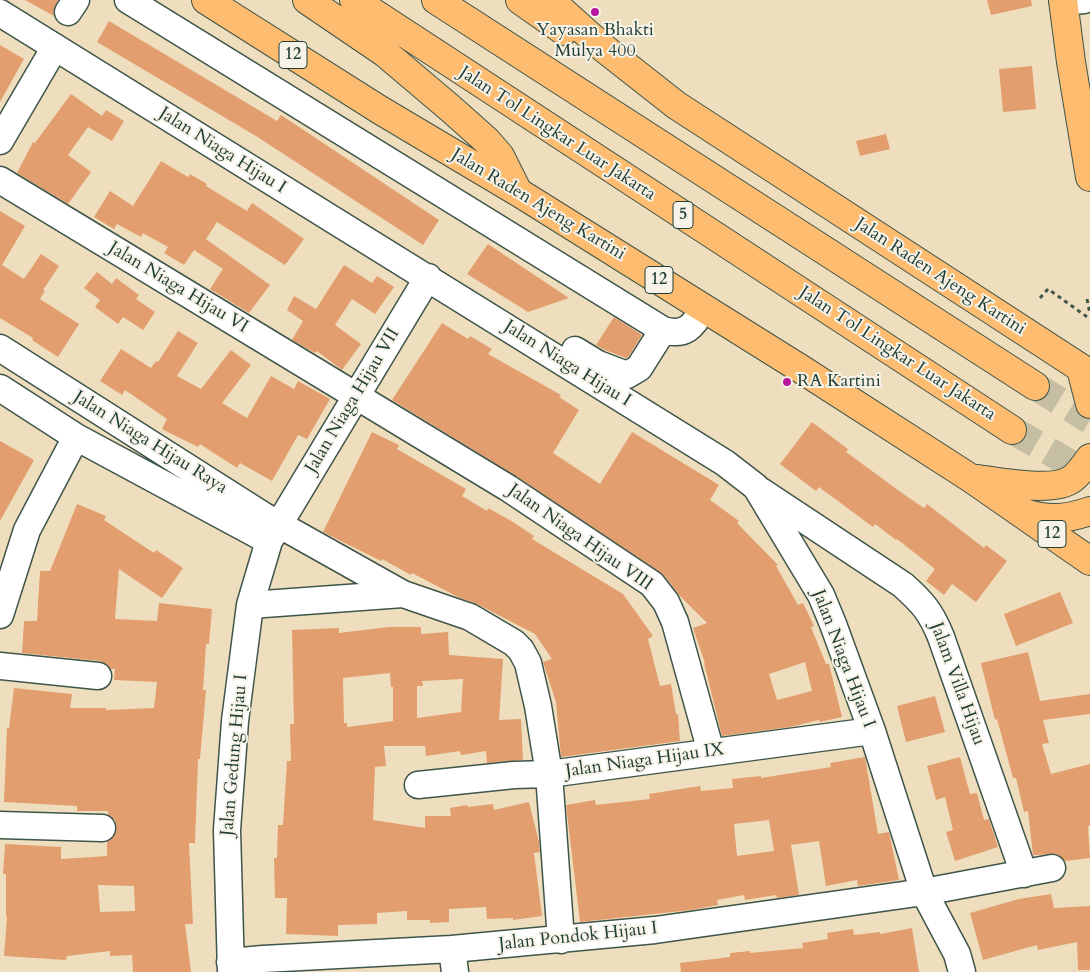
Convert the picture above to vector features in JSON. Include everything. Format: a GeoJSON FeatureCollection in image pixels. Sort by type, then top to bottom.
{"type":"FeatureCollection","features":[{"type":"Feature","properties":{"kind":"highway","name":"Jalan Raden Ajeng Kartini"},"geometry":{"type":"LineString","coordinates":[[206,0],[380,110],[518,192],[972,478],[1090,561]]}},
{"type":"Feature","properties":{"kind":"highway"},"geometry":{"type":"LineString","coordinates":[[307,0],[385,53],[487,141],[500,156],[518,192]]}},
{"type":"Feature","properties":{"kind":"highway","name":"Jalan Tol Lingkar Luar Jakarta"},"geometry":{"type":"LineString","coordinates":[[354,0],[1012,430]]}},
{"type":"Feature","properties":{"kind":"highway"},"geometry":{"type":"LineString","coordinates":[[436,0],[1036,386]]}},
{"type":"Feature","properties":{"kind":"highway"},"geometry":{"type":"LineString","coordinates":[[520,0],[562,30],[602,46]]}},
{"type":"Feature","properties":{"kind":"highway","name":"Jalan Raden Ajeng Kartini"},"geometry":{"type":"LineString","coordinates":[[553,1],[602,46],[676,105],[1086,371]]}},
{"type":"Feature","properties":{"kind":"highway"},"geometry":{"type":"LineString","coordinates":[[1070,1],[1071,62],[1090,177]]}},
{"type":"Feature","properties":{"kind":"highway"},"geometry":{"type":"LineString","coordinates":[[1086,371],[1090,404]]}},
{"type":"Feature","properties":{"kind":"highway"},"geometry":{"type":"LineString","coordinates":[[972,478],[1019,485],[1042,486],[1061,484],[1071,480],[1090,458]]}},
{"type":"Feature","properties":{"kind":"highway","name":"Jalan Raden Ajeng Kartini"},"geometry":{"type":"LineString","coordinates":[[1019,511],[1036,517],[1054,519],[1072,517],[1090,511]]}},
{"type":"Feature","properties":{"kind":"street"},"geometry":{"type":"LineString","coordinates":[[10,0],[598,364],[627,375],[640,368],[663,330]]}},
{"type":"Feature","properties":{"kind":"street"},"geometry":{"type":"LineString","coordinates":[[128,0],[663,330],[672,333],[682,332],[691,327],[698,319],[703,308]]}},
{"type":"Feature","properties":{"kind":"street","name":"Jalan Niaga Hijau I"},"geometry":{"type":"LineString","coordinates":[[0,13],[725,463],[756,488],[821,595],[872,731],[924,892],[957,954],[962,972]]}},
{"type":"Feature","properties":{"kind":"street"},"geometry":{"type":"LineString","coordinates":[[0,141],[55,48]]}},
{"type":"Feature","properties":{"kind":"street","name":"Jalan Niaga Hijau VI"},"geometry":{"type":"LineString","coordinates":[[0,180],[356,396]]}},
{"type":"Feature","properties":{"kind":"street","name":"Jalan Niaga Hijau VII"},"geometry":{"type":"LineString","coordinates":[[283,534],[356,396],[428,278]]}},
{"type":"Feature","properties":{"kind":"street","name":"Jalan Niaga Hijau Raya"},"geometry":{"type":"LineString","coordinates":[[0,348],[283,534]]}},
{"type":"Feature","properties":{"kind":"street","name":"Jalan Niaga Hijau Raya"},"geometry":{"type":"LineString","coordinates":[[0,388],[76,437],[190,498],[283,534]]}},
{"type":"Feature","properties":{"kind":"street","name":"Jalan Niaga Hijau VIII"},"geometry":{"type":"LineString","coordinates":[[356,396],[508,488],[652,584],[666,602],[675,622],[710,752]]}},
{"type":"Feature","properties":{"kind":"street"},"geometry":{"type":"LineString","coordinates":[[0,616],[27,530],[76,437]]}},
{"type":"Feature","properties":{"kind":"street","name":"Jalam Villa Hijau"},"geometry":{"type":"LineString","coordinates":[[756,488],[903,585],[924,604],[934,619],[1024,874]]}},
{"type":"Feature","properties":{"kind":"street"},"geometry":{"type":"LineString","coordinates":[[283,534],[403,594],[470,617],[514,643],[521,650],[528,663],[538,706],[549,774],[561,940]]}},
{"type":"Feature","properties":{"kind":"street","name":"Jalan Gedung Hijau I"},"geometry":{"type":"LineString","coordinates":[[231,967],[227,830],[235,720],[250,605],[283,534]]}},
{"type":"Feature","properties":{"kind":"street"},"geometry":{"type":"LineString","coordinates":[[250,605],[403,594]]}},
{"type":"Feature","properties":{"kind":"street"},"geometry":{"type":"LineString","coordinates":[[0,666],[98,676]]}},
{"type":"Feature","properties":{"kind":"street","name":"Jalan Niaga Hijau IX"},"geometry":{"type":"LineString","coordinates":[[418,785],[514,775],[549,774],[872,731]]}},
{"type":"Feature","properties":{"kind":"street"},"geometry":{"type":"LineString","coordinates":[[0,825],[102,828]]}},
{"type":"Feature","properties":{"kind":"street"},"geometry":{"type":"LineString","coordinates":[[924,892],[1052,868]]}},
{"type":"Feature","properties":{"kind":"street","name":"Jalan Pondok Hijau I"},"geometry":{"type":"LineString","coordinates":[[231,967],[262,959],[454,961],[561,940],[655,930],[924,892]]}},
{"type":"Feature","properties":{"kind":"path"},"geometry":{"type":"LineString","coordinates":[[1040,298],[1048,289],[1090,319]]}},
{"type":"Feature","properties":{"kind":"path"},"geometry":{"type":"LineString","coordinates":[[1088,299],[1090,314]]}},
{"type":"Feature","properties":{"kind":"building"},"geometry":{"type":"Polygon","coordinates":[[[25,0],[58,0],[53,11],[54,16],[25,0]]]}},
{"type":"Feature","properties":{"kind":"building"},"geometry":{"type":"Polygon","coordinates":[[[987,0],[1031,0],[1032,6],[991,15],[987,0]]]}},
{"type":"Feature","properties":{"kind":"building"},"geometry":{"type":"Polygon","coordinates":[[[109,21],[277,121],[281,115],[439,220],[423,245],[256,136],[97,42],[109,21]]]}},
{"type":"Feature","properties":{"kind":"building"},"geometry":{"type":"Polygon","coordinates":[[[0,45],[24,59],[0,102],[0,45]]]}},
{"type":"Feature","properties":{"kind":"building"},"geometry":{"type":"Polygon","coordinates":[[[1032,66],[1036,109],[1003,112],[999,69],[1032,66]]]}},
{"type":"Feature","properties":{"kind":"building"},"geometry":{"type":"Polygon","coordinates":[[[71,94],[102,116],[106,110],[124,121],[112,141],[88,127],[68,155],[91,172],[68,204],[17,173],[33,142],[35,143],[71,94]]]}},
{"type":"Feature","properties":{"kind":"building"},"geometry":{"type":"Polygon","coordinates":[[[886,134],[890,149],[860,156],[856,141],[886,134]]]}},
{"type":"Feature","properties":{"kind":"building"},"geometry":{"type":"Polygon","coordinates":[[[161,161],[188,177],[190,174],[247,211],[252,203],[304,239],[285,265],[217,222],[206,239],[270,285],[249,313],[210,289],[223,269],[194,250],[184,265],[164,253],[168,247],[143,233],[141,237],[117,224],[114,229],[94,217],[110,191],[133,206],[161,161]]]}},
{"type":"Feature","properties":{"kind":"building"},"geometry":{"type":"Polygon","coordinates":[[[0,211],[25,226],[2,265],[24,279],[41,254],[59,266],[43,290],[45,291],[40,299],[79,324],[58,357],[32,340],[33,338],[0,318],[0,211]]]}},
{"type":"Feature","properties":{"kind":"building"},"geometry":{"type":"Polygon","coordinates":[[[488,244],[569,298],[528,312],[467,274],[488,244]]]}},
{"type":"Feature","properties":{"kind":"building"},"geometry":{"type":"Polygon","coordinates":[[[344,265],[372,283],[377,276],[394,287],[375,314],[352,299],[335,325],[361,344],[342,370],[317,351],[315,353],[292,340],[303,321],[287,310],[294,296],[316,309],[344,265]]]}},
{"type":"Feature","properties":{"kind":"building"},"geometry":{"type":"Polygon","coordinates":[[[97,272],[112,284],[116,278],[139,295],[136,299],[155,312],[143,330],[123,317],[118,324],[95,307],[100,300],[84,288],[97,272]]]}},
{"type":"Feature","properties":{"kind":"building"},"geometry":{"type":"Polygon","coordinates":[[[614,317],[642,335],[626,358],[596,345],[614,317]]]}},
{"type":"Feature","properties":{"kind":"building"},"geometry":{"type":"Polygon","coordinates":[[[442,323],[468,339],[470,336],[492,349],[488,354],[561,395],[559,397],[579,410],[553,453],[600,484],[632,432],[719,485],[710,500],[739,521],[737,523],[778,565],[776,566],[798,605],[803,603],[814,626],[811,627],[826,664],[829,664],[842,717],[790,727],[722,736],[705,663],[693,628],[707,623],[680,596],[664,575],[516,476],[392,400],[442,323]],[[805,662],[769,674],[777,700],[812,691],[805,662]]]}},
{"type":"Feature","properties":{"kind":"building"},"geometry":{"type":"Polygon","coordinates":[[[178,331],[198,343],[177,376],[201,389],[231,350],[251,365],[222,403],[247,418],[271,376],[294,389],[298,381],[330,399],[307,439],[298,435],[272,481],[240,463],[237,468],[200,444],[198,447],[162,429],[167,419],[125,390],[122,395],[100,381],[121,349],[151,368],[156,361],[158,362],[178,331]]]}},
{"type":"Feature","properties":{"kind":"building"},"geometry":{"type":"Polygon","coordinates":[[[812,422],[848,449],[846,452],[902,493],[924,508],[927,504],[984,548],[986,545],[1007,561],[976,602],[952,584],[944,595],[926,581],[935,569],[875,524],[873,527],[819,487],[816,491],[780,464],[812,422]]]}},
{"type":"Feature","properties":{"kind":"building"},"geometry":{"type":"Polygon","coordinates":[[[372,432],[399,445],[397,449],[466,489],[462,496],[487,511],[488,508],[513,522],[534,536],[532,539],[623,594],[653,636],[648,639],[660,686],[671,684],[676,714],[678,714],[680,741],[561,757],[556,702],[543,662],[552,659],[535,634],[477,604],[458,597],[412,573],[411,575],[382,559],[381,561],[323,532],[372,432]]]}},
{"type":"Feature","properties":{"kind":"building"},"geometry":{"type":"Polygon","coordinates":[[[0,441],[34,460],[0,521],[0,441]]]}},
{"type":"Feature","properties":{"kind":"building"},"geometry":{"type":"Polygon","coordinates":[[[77,504],[106,516],[104,520],[154,553],[156,550],[183,568],[162,598],[119,569],[115,619],[157,621],[159,603],[212,609],[209,644],[206,644],[203,690],[206,690],[200,759],[198,759],[195,843],[189,843],[193,924],[185,924],[191,972],[133,972],[132,955],[110,956],[110,951],[67,956],[66,960],[4,956],[7,917],[6,874],[3,874],[5,844],[61,847],[61,859],[107,856],[107,842],[114,836],[117,828],[115,820],[108,815],[108,811],[77,811],[77,806],[4,802],[7,728],[9,728],[14,688],[72,694],[70,708],[106,708],[106,710],[154,708],[157,682],[114,680],[115,669],[111,669],[100,661],[22,653],[24,621],[37,621],[40,571],[50,571],[77,504]],[[98,885],[100,912],[135,911],[134,886],[98,885]]]}},
{"type":"Feature","properties":{"kind":"building"},"geometry":{"type":"Polygon","coordinates":[[[1060,592],[1073,623],[1016,646],[1004,614],[1060,592]]]}},
{"type":"Feature","properties":{"kind":"building"},"geometry":{"type":"Polygon","coordinates":[[[389,627],[421,627],[421,634],[448,632],[449,655],[503,659],[499,720],[521,719],[523,760],[487,763],[486,751],[461,755],[460,751],[426,756],[425,746],[384,746],[386,766],[375,767],[373,820],[425,828],[425,816],[451,816],[450,808],[493,804],[494,810],[529,802],[539,842],[540,852],[534,853],[542,916],[513,920],[513,918],[487,919],[486,907],[449,909],[449,922],[430,923],[430,920],[407,920],[407,911],[377,913],[377,924],[338,925],[338,936],[286,934],[287,898],[275,898],[274,858],[277,858],[278,825],[283,825],[287,761],[291,761],[290,724],[294,724],[292,630],[339,628],[339,633],[389,627]],[[390,673],[343,678],[344,723],[347,723],[347,727],[393,721],[393,687],[391,687],[390,673]],[[463,679],[422,681],[423,686],[417,686],[417,718],[461,712],[463,679]]]}},
{"type":"Feature","properties":{"kind":"building"},"geometry":{"type":"Polygon","coordinates":[[[1028,652],[1040,701],[1090,694],[1090,714],[1043,720],[1049,743],[1042,744],[1051,774],[1090,764],[1090,826],[1088,826],[1090,858],[1065,861],[1056,854],[1033,855],[1028,811],[1024,812],[1016,778],[1013,778],[997,719],[995,720],[981,663],[1028,652]]]}},
{"type":"Feature","properties":{"kind":"building"},"geometry":{"type":"Polygon","coordinates":[[[935,696],[945,732],[906,742],[897,706],[935,696]]]}},
{"type":"Feature","properties":{"kind":"building"},"geometry":{"type":"Polygon","coordinates":[[[865,757],[878,834],[889,832],[899,880],[858,886],[857,880],[826,886],[819,841],[791,845],[799,895],[777,898],[776,895],[745,900],[744,895],[717,900],[718,905],[691,910],[580,922],[566,805],[595,800],[596,805],[650,799],[649,794],[700,786],[701,791],[733,788],[732,779],[761,776],[761,778],[831,767],[830,763],[865,757]],[[769,820],[734,824],[737,856],[774,851],[769,820]]]}},
{"type":"Feature","properties":{"kind":"building"},"geometry":{"type":"Polygon","coordinates":[[[960,757],[970,794],[977,793],[984,820],[989,819],[998,847],[955,861],[946,832],[953,830],[945,797],[936,800],[927,766],[960,757]]]}},
{"type":"Feature","properties":{"kind":"building"},"geometry":{"type":"Polygon","coordinates":[[[1051,894],[1054,908],[1090,906],[1090,970],[1078,970],[1077,942],[1038,950],[1037,945],[983,960],[970,913],[1019,899],[1051,894]]]}},
{"type":"Feature","properties":{"kind":"building"},"geometry":{"type":"Polygon","coordinates":[[[912,928],[919,972],[681,972],[680,963],[730,957],[730,953],[803,948],[802,943],[828,939],[827,933],[853,929],[854,935],[880,932],[880,934],[912,928]]]}},
{"type":"Feature","properties":{"kind":"tunnel"},"geometry":{"type":"LineString","coordinates":[[1035,386],[1090,420]]}},
{"type":"Feature","properties":{"kind":"tunnel"},"geometry":{"type":"LineString","coordinates":[[1012,430],[1090,475]]}},
{"type":"Feature","properties":{"kind":"place","name":"Yayasan Bhakti Mulya 400"},"geometry":{"type":"Point","coordinates":[595,12]}},
{"type":"Feature","properties":{"kind":"place","name":"RA Kartini"},"geometry":{"type":"Point","coordinates":[787,382]}}]}
